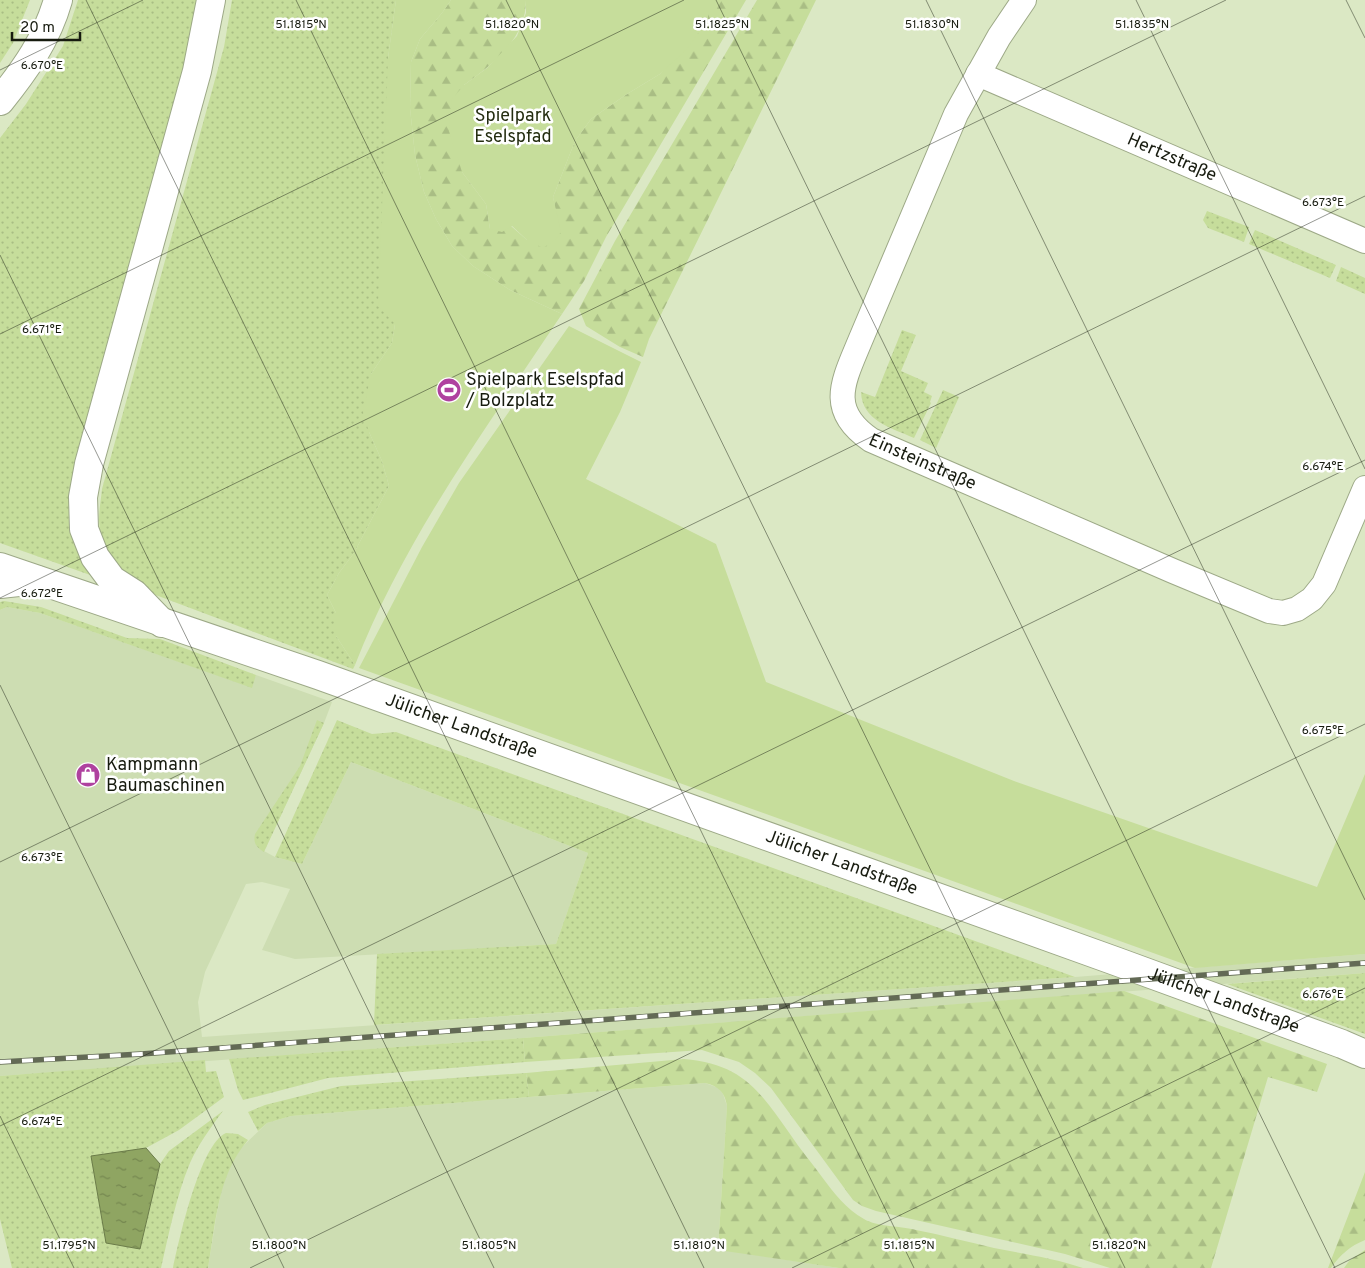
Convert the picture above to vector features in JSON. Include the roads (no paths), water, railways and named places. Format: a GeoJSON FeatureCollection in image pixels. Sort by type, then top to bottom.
{"type":"FeatureCollection","features":[{"type":"Feature","properties":{"kind":"main road"},"geometry":{"type":"LineString","coordinates":[[0,101],[36,53],[53,16],[58,0]]}},
{"type":"Feature","properties":{"kind":"main road"},"geometry":{"type":"LineString","coordinates":[[162,623],[134,594],[112,580],[95,558],[84,529],[84,497],[89,464],[197,71],[211,0]]}},
{"type":"Feature","properties":{"kind":"main road","name":"Jülicher Landstraße"},"geometry":{"type":"LineString","coordinates":[[0,567],[318,676],[1118,962],[1365,1054]]}},
{"type":"Feature","properties":{"kind":"main road"},"geometry":{"type":"LineString","coordinates":[[0,584],[37,580]]}},
{"type":"Feature","properties":{"kind":"street","name":"Einsteinstraße"},"geometry":{"type":"LineString","coordinates":[[1024,0],[998,37],[953,121],[844,378],[842,394],[847,417],[857,431],[871,440],[1173,571],[1269,611],[1283,613],[1297,609],[1312,599],[1324,584],[1365,488]]}},
{"type":"Feature","properties":{"kind":"street","name":"Hertzstraße"},"geometry":{"type":"LineString","coordinates":[[978,74],[1365,241]]}},
{"type":"Feature","properties":{"kind":"water"},"geometry":{"type":"Polygon","coordinates":[[[146,1148],[160,1164],[140,1249],[106,1243],[91,1156],[146,1148]]]}},
{"type":"Feature","properties":{"kind":"railway"},"geometry":{"type":"LineString","coordinates":[[0,1062],[141,1054],[1365,963]]}},
{"type":"Feature","properties":{"kind":"place","name":"Spielpark Eselspfad / Bolzplatz"},"geometry":{"type":"Point","coordinates":[449,390]}},
{"type":"Feature","properties":{"kind":"place","name":"Kampmann Baumaschinen"},"geometry":{"type":"Point","coordinates":[88,775]}},
{"type":"Feature","properties":{"kind":"park label","name":"Spielpark Eselspfad"},"geometry":{"type":"Point","coordinates":[513,126]}}]}
